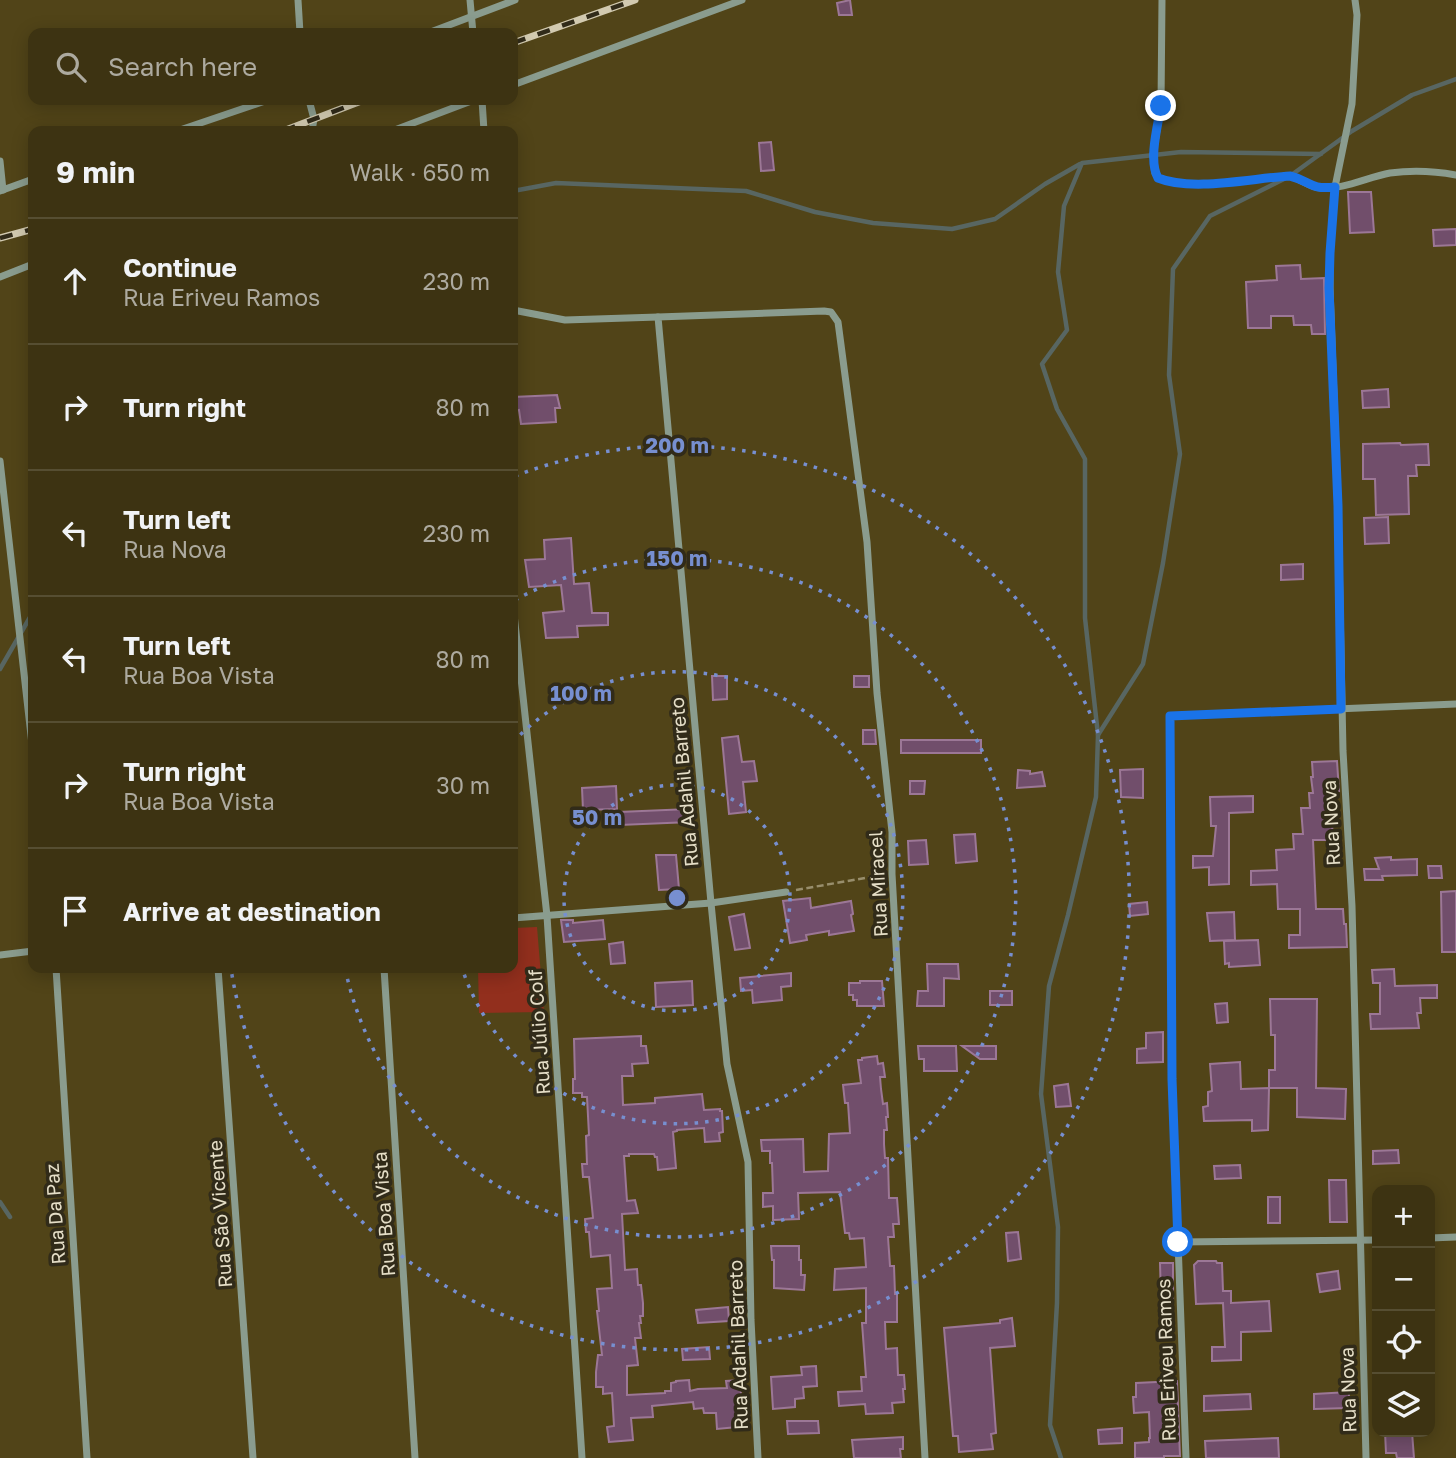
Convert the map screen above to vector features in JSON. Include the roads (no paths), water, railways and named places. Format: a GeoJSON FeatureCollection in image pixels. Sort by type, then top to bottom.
{"type":"FeatureCollection","features":[{"type":"Feature","properties":{"kind":"street"},"geometry":{"type":"LineString","coordinates":[[298,0],[300,28]]}},
{"type":"Feature","properties":{"kind":"street"},"geometry":{"type":"LineString","coordinates":[[470,0],[472,28]]}},
{"type":"Feature","properties":{"kind":"street"},"geometry":{"type":"LineString","coordinates":[[441,28],[515,0]]}},
{"type":"Feature","properties":{"kind":"street"},"geometry":{"type":"LineString","coordinates":[[518,83],[742,0]]}},
{"type":"Feature","properties":{"kind":"street"},"geometry":{"type":"LineString","coordinates":[[1162,0],[1161,106],[1153,155],[1158,178],[1184,184],[1290,176],[1316,188],[1335,187],[1391,173],[1428,170],[1456,174]]}},
{"type":"Feature","properties":{"kind":"street","name":"Rua Nova"},"geometry":{"type":"LineString","coordinates":[[1355,0],[1357,15],[1352,104],[1335,187],[1329,288],[1338,506],[1341,709],[1352,906],[1366,1458]]}},
{"type":"Feature","properties":{"kind":"street"},"geometry":{"type":"LineString","coordinates":[[192,126],[253,105]]}},
{"type":"Feature","properties":{"kind":"street"},"geometry":{"type":"LineString","coordinates":[[310,105],[313,126]]}},
{"type":"Feature","properties":{"kind":"street"},"geometry":{"type":"LineString","coordinates":[[405,126],[461,105]]}},
{"type":"Feature","properties":{"kind":"street"},"geometry":{"type":"LineString","coordinates":[[482,105],[484,126]]}},
{"type":"Feature","properties":{"kind":"street"},"geometry":{"type":"LineString","coordinates":[[0,161],[2,190],[28,181]]}},
{"type":"Feature","properties":{"kind":"street"},"geometry":{"type":"LineString","coordinates":[[0,277],[28,266]]}},
{"type":"Feature","properties":{"kind":"street"},"geometry":{"type":"LineString","coordinates":[[518,311],[565,320],[658,317]]}},
{"type":"Feature","properties":{"kind":"street","name":"Rua Miracel"},"geometry":{"type":"LineString","coordinates":[[658,317],[824,311],[831,312],[838,322],[867,542],[877,693],[892,832],[892,874],[925,1458]]}},
{"type":"Feature","properties":{"kind":"street","name":"Rua Adahil Barreto"},"geometry":{"type":"LineString","coordinates":[[658,317],[727,1064],[748,1162],[751,1320],[758,1458]]}},
{"type":"Feature","properties":{"kind":"street"},"geometry":{"type":"LineString","coordinates":[[0,461],[28,709]]}},
{"type":"Feature","properties":{"kind":"street","name":"Rua Júlio Colf"},"geometry":{"type":"LineString","coordinates":[[518,651],[547,916],[582,1458]]}},
{"type":"Feature","properties":{"kind":"street"},"geometry":{"type":"LineString","coordinates":[[1341,709],[1456,704]]}},
{"type":"Feature","properties":{"kind":"street","name":"Rua Eriveu Ramos"},"geometry":{"type":"LineString","coordinates":[[1186,1458],[1172,1079],[1170,716],[1341,709]]}},
{"type":"Feature","properties":{"kind":"street"},"geometry":{"type":"LineString","coordinates":[[518,918],[711,903],[786,892]]}},
{"type":"Feature","properties":{"kind":"street"},"geometry":{"type":"LineString","coordinates":[[0,955],[28,952]]}},
{"type":"Feature","properties":{"kind":"street","name":"Rua Da Paz"},"geometry":{"type":"LineString","coordinates":[[57,973],[87,1458]]}},
{"type":"Feature","properties":{"kind":"street","name":"Rua São Vicente"},"geometry":{"type":"LineString","coordinates":[[218,973],[253,1458]]}},
{"type":"Feature","properties":{"kind":"street","name":"Rua Boa Vista"},"geometry":{"type":"LineString","coordinates":[[384,973],[415,1458]]}},
{"type":"Feature","properties":{"kind":"street"},"geometry":{"type":"LineString","coordinates":[[1435,1238],[1456,1237]]}},
{"type":"Feature","properties":{"kind":"street"},"geometry":{"type":"LineString","coordinates":[[1178,1242],[1372,1240]]}},
{"type":"Feature","properties":{"kind":"waterway"},"geometry":{"type":"LineString","coordinates":[[1061,1458],[1050,1425],[1058,1227],[1041,1094],[1049,986],[1096,797],[1098,735],[1143,664],[1163,563],[1180,454],[1169,375],[1173,269],[1210,216],[1290,176],[1352,131],[1412,95],[1456,79]]}},
{"type":"Feature","properties":{"kind":"waterway"},"geometry":{"type":"LineString","coordinates":[[1098,735],[1085,618],[1085,459],[1057,409],[1042,364],[1067,330],[1058,272],[1064,206],[1082,163],[1181,152],[1321,154]]}},
{"type":"Feature","properties":{"kind":"waterway"},"geometry":{"type":"LineString","coordinates":[[518,190],[556,183],[746,191],[815,212],[873,223],[952,229],[995,219],[1045,184],[1080,164]]}},
{"type":"Feature","properties":{"kind":"waterway"},"geometry":{"type":"LineString","coordinates":[[0,669],[28,621]]}},
{"type":"Feature","properties":{"kind":"waterway"},"geometry":{"type":"LineString","coordinates":[[0,1202],[10,1217]]}},
{"type":"Feature","properties":{"kind":"railway"},"geometry":{"type":"LineString","coordinates":[[518,41],[635,0]]}},
{"type":"Feature","properties":{"kind":"railway"},"geometry":{"type":"LineString","coordinates":[[296,126],[351,105]]}},
{"type":"Feature","properties":{"kind":"railway"},"geometry":{"type":"LineString","coordinates":[[0,238],[28,230]]}}]}
